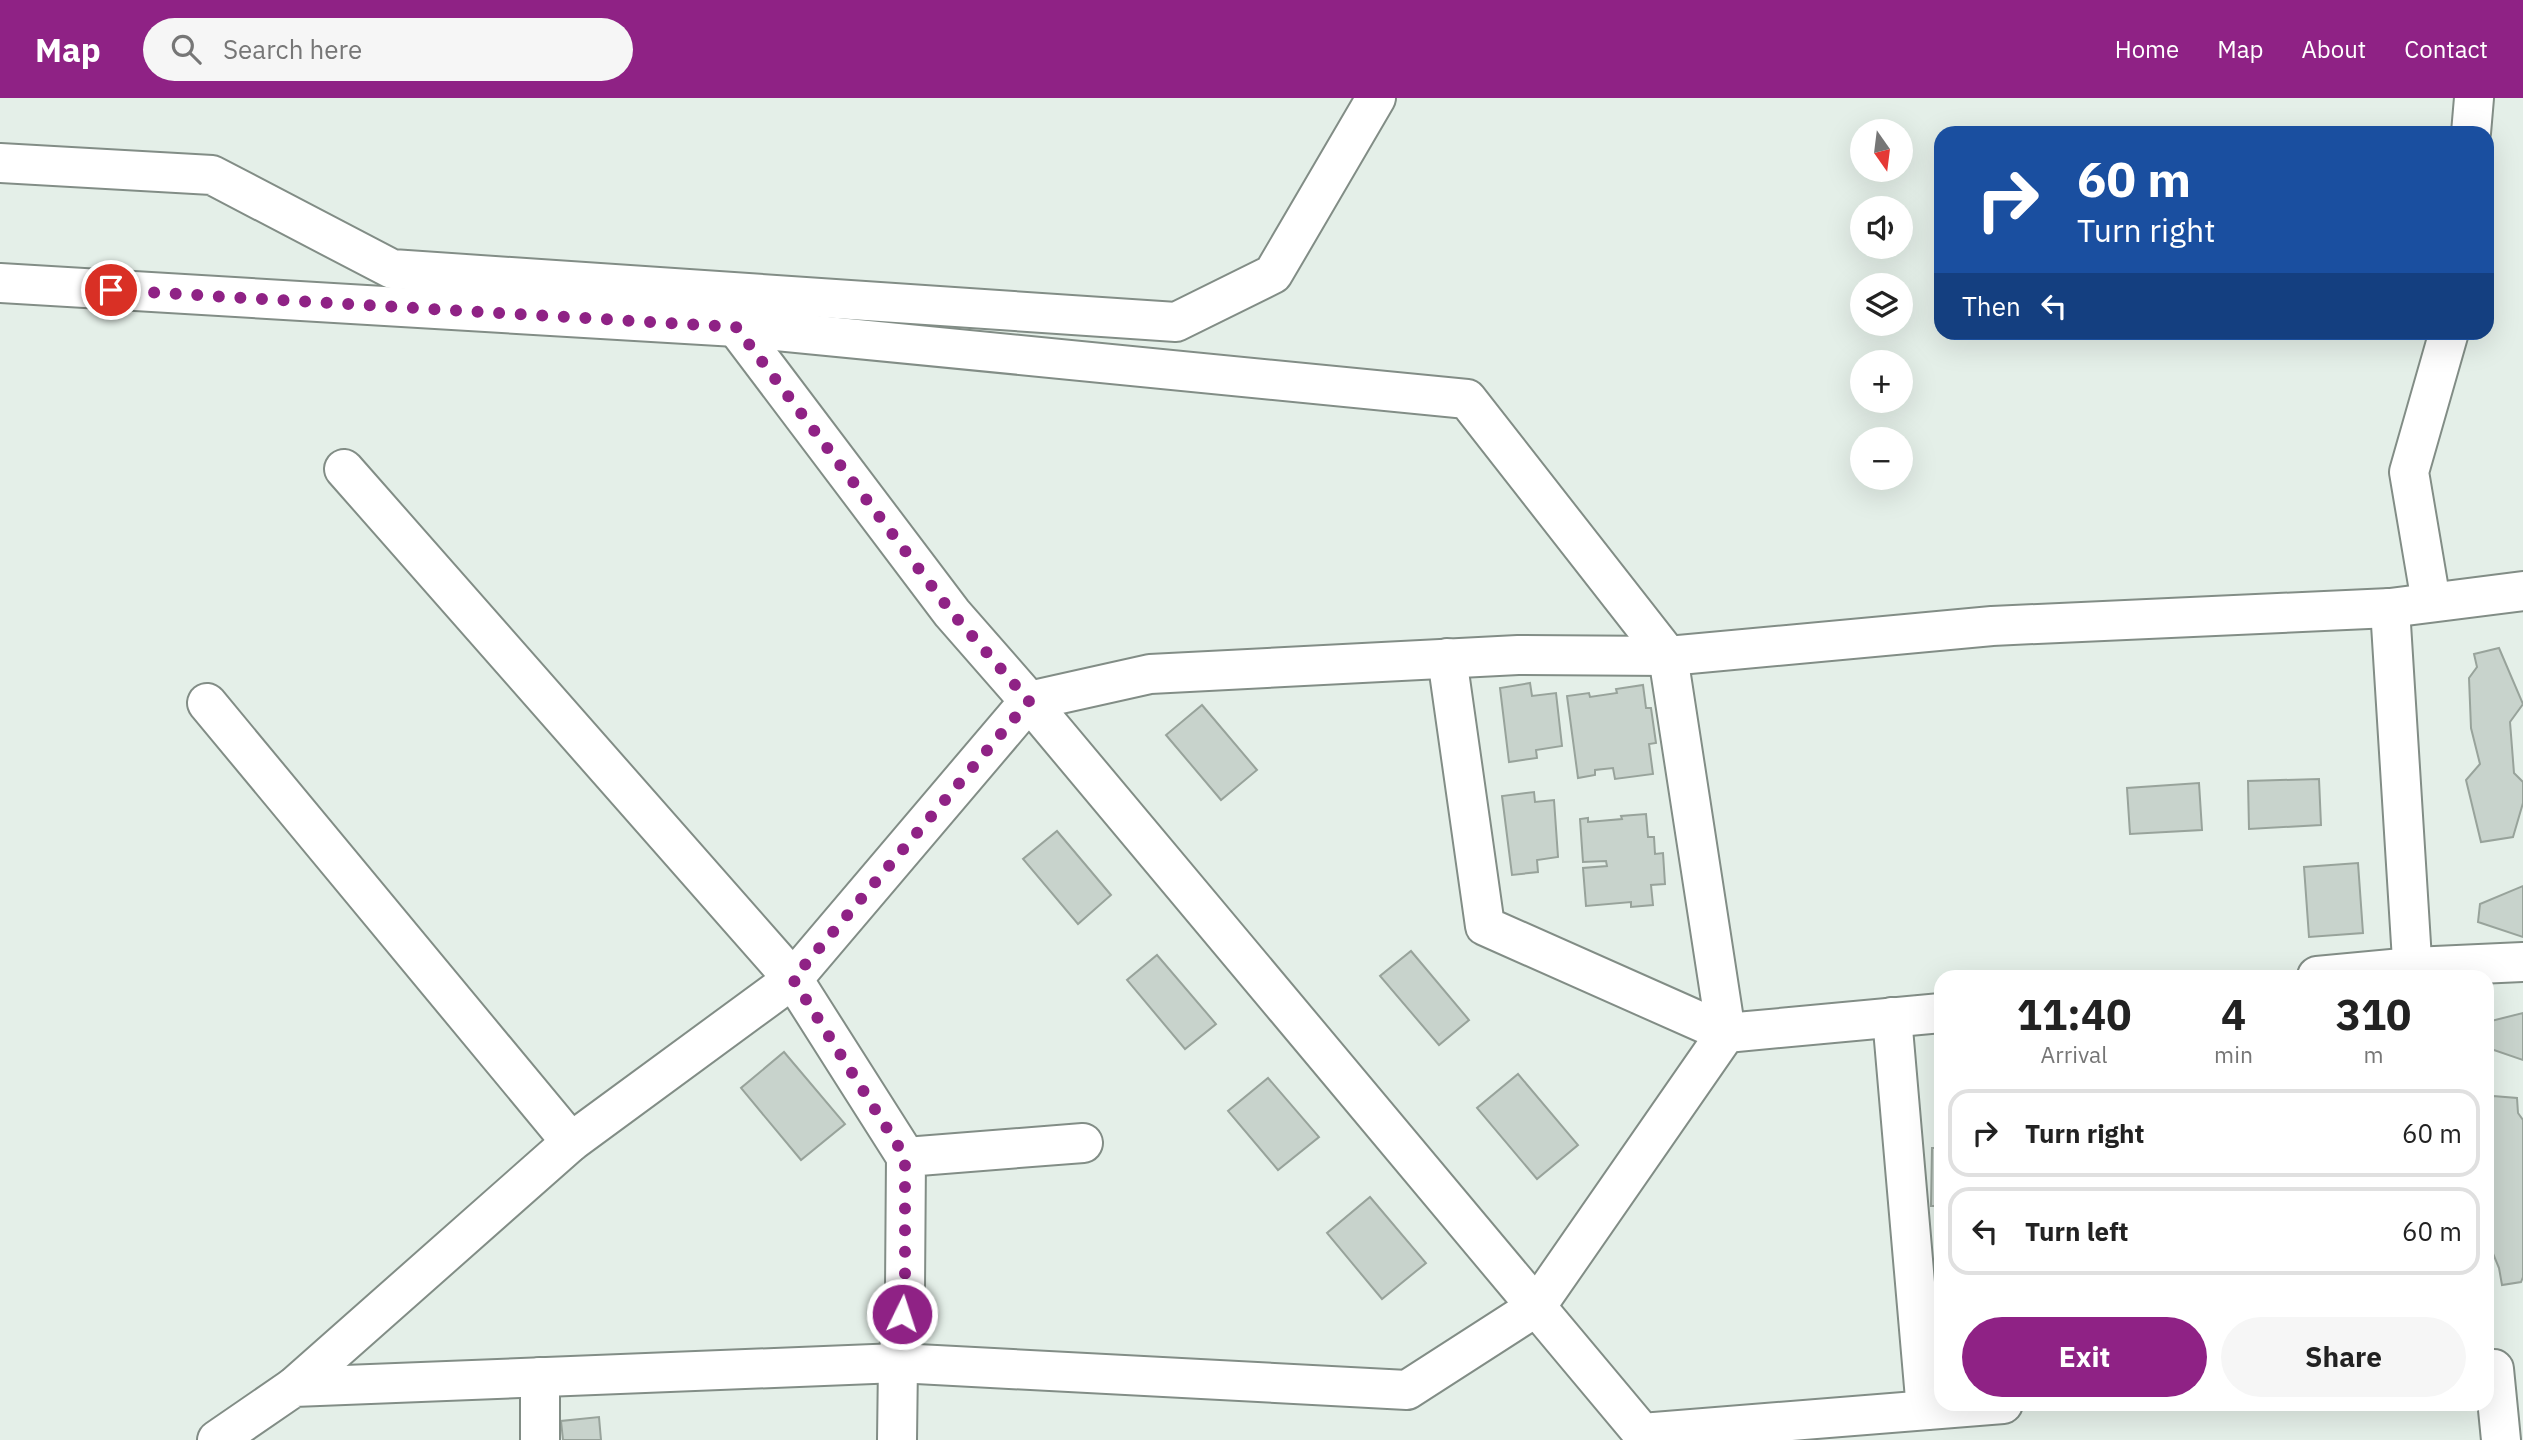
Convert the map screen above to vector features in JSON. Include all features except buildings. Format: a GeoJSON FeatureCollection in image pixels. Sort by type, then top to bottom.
{"type":"FeatureCollection","features":[{"type":"Feature","properties":{"kind":"street"},"geometry":{"type":"LineString","coordinates":[[0,163],[212,175],[392,269],[1175,322],[1273,274],[1376,98]]}},
{"type":"Feature","properties":{"kind":"street"},"geometry":{"type":"LineString","coordinates":[[2472,126],[2474,98]]}},
{"type":"Feature","properties":{"kind":"street"},"geometry":{"type":"LineString","coordinates":[[0,284],[736,327],[1467,398],[1668,656],[1726,1033],[1536,1307],[1407,1390],[898,1363],[294,1387]]}},
{"type":"Feature","properties":{"kind":"street"},"geometry":{"type":"LineString","coordinates":[[736,327],[952,613],[1029,701],[1642,1433],[1934,1409]]}},
{"type":"Feature","properties":{"kind":"street"},"geometry":{"type":"LineString","coordinates":[[2431,602],[2409,472],[2447,340]]}},
{"type":"Feature","properties":{"kind":"street"},"geometry":{"type":"LineString","coordinates":[[344,469],[793,979],[905,1157],[905,1290],[898,1363],[897,1440]]}},
{"type":"Feature","properties":{"kind":"street"},"geometry":{"type":"LineString","coordinates":[[217,1440],[294,1387],[571,1142],[793,979],[1029,701],[1150,674],[1518,654],[1668,656],[1992,626],[2390,608],[2523,591]]}},
{"type":"Feature","properties":{"kind":"street"},"geometry":{"type":"LineString","coordinates":[[2390,608],[2413,970]]}},
{"type":"Feature","properties":{"kind":"street"},"geometry":{"type":"LineString","coordinates":[[1447,657],[1485,926],[1726,1033],[1934,1014]]}},
{"type":"Feature","properties":{"kind":"street"},"geometry":{"type":"LineString","coordinates":[[207,703],[571,1142]]}},
{"type":"Feature","properties":{"kind":"street"},"geometry":{"type":"LineString","coordinates":[[2435,970],[2523,962]]}},
{"type":"Feature","properties":{"kind":"street"},"geometry":{"type":"LineString","coordinates":[[1892,1017],[1926,1410]]}},
{"type":"Feature","properties":{"kind":"street"},"geometry":{"type":"LineString","coordinates":[[905,1157],[1083,1143]]}},
{"type":"Feature","properties":{"kind":"street"},"geometry":{"type":"LineString","coordinates":[[2501,1375],[2501,1440]]}},
{"type":"Feature","properties":{"kind":"street"},"geometry":{"type":"LineString","coordinates":[[540,1377],[540,1440]]}},
{"type":"Feature","properties":{"kind":"route"},"geometry":{"type":"LineString","coordinates":[[111,290],[736,327],[952,613],[1029,701],[793,979],[905,1157],[905,1290],[902,1314]]}}]}
